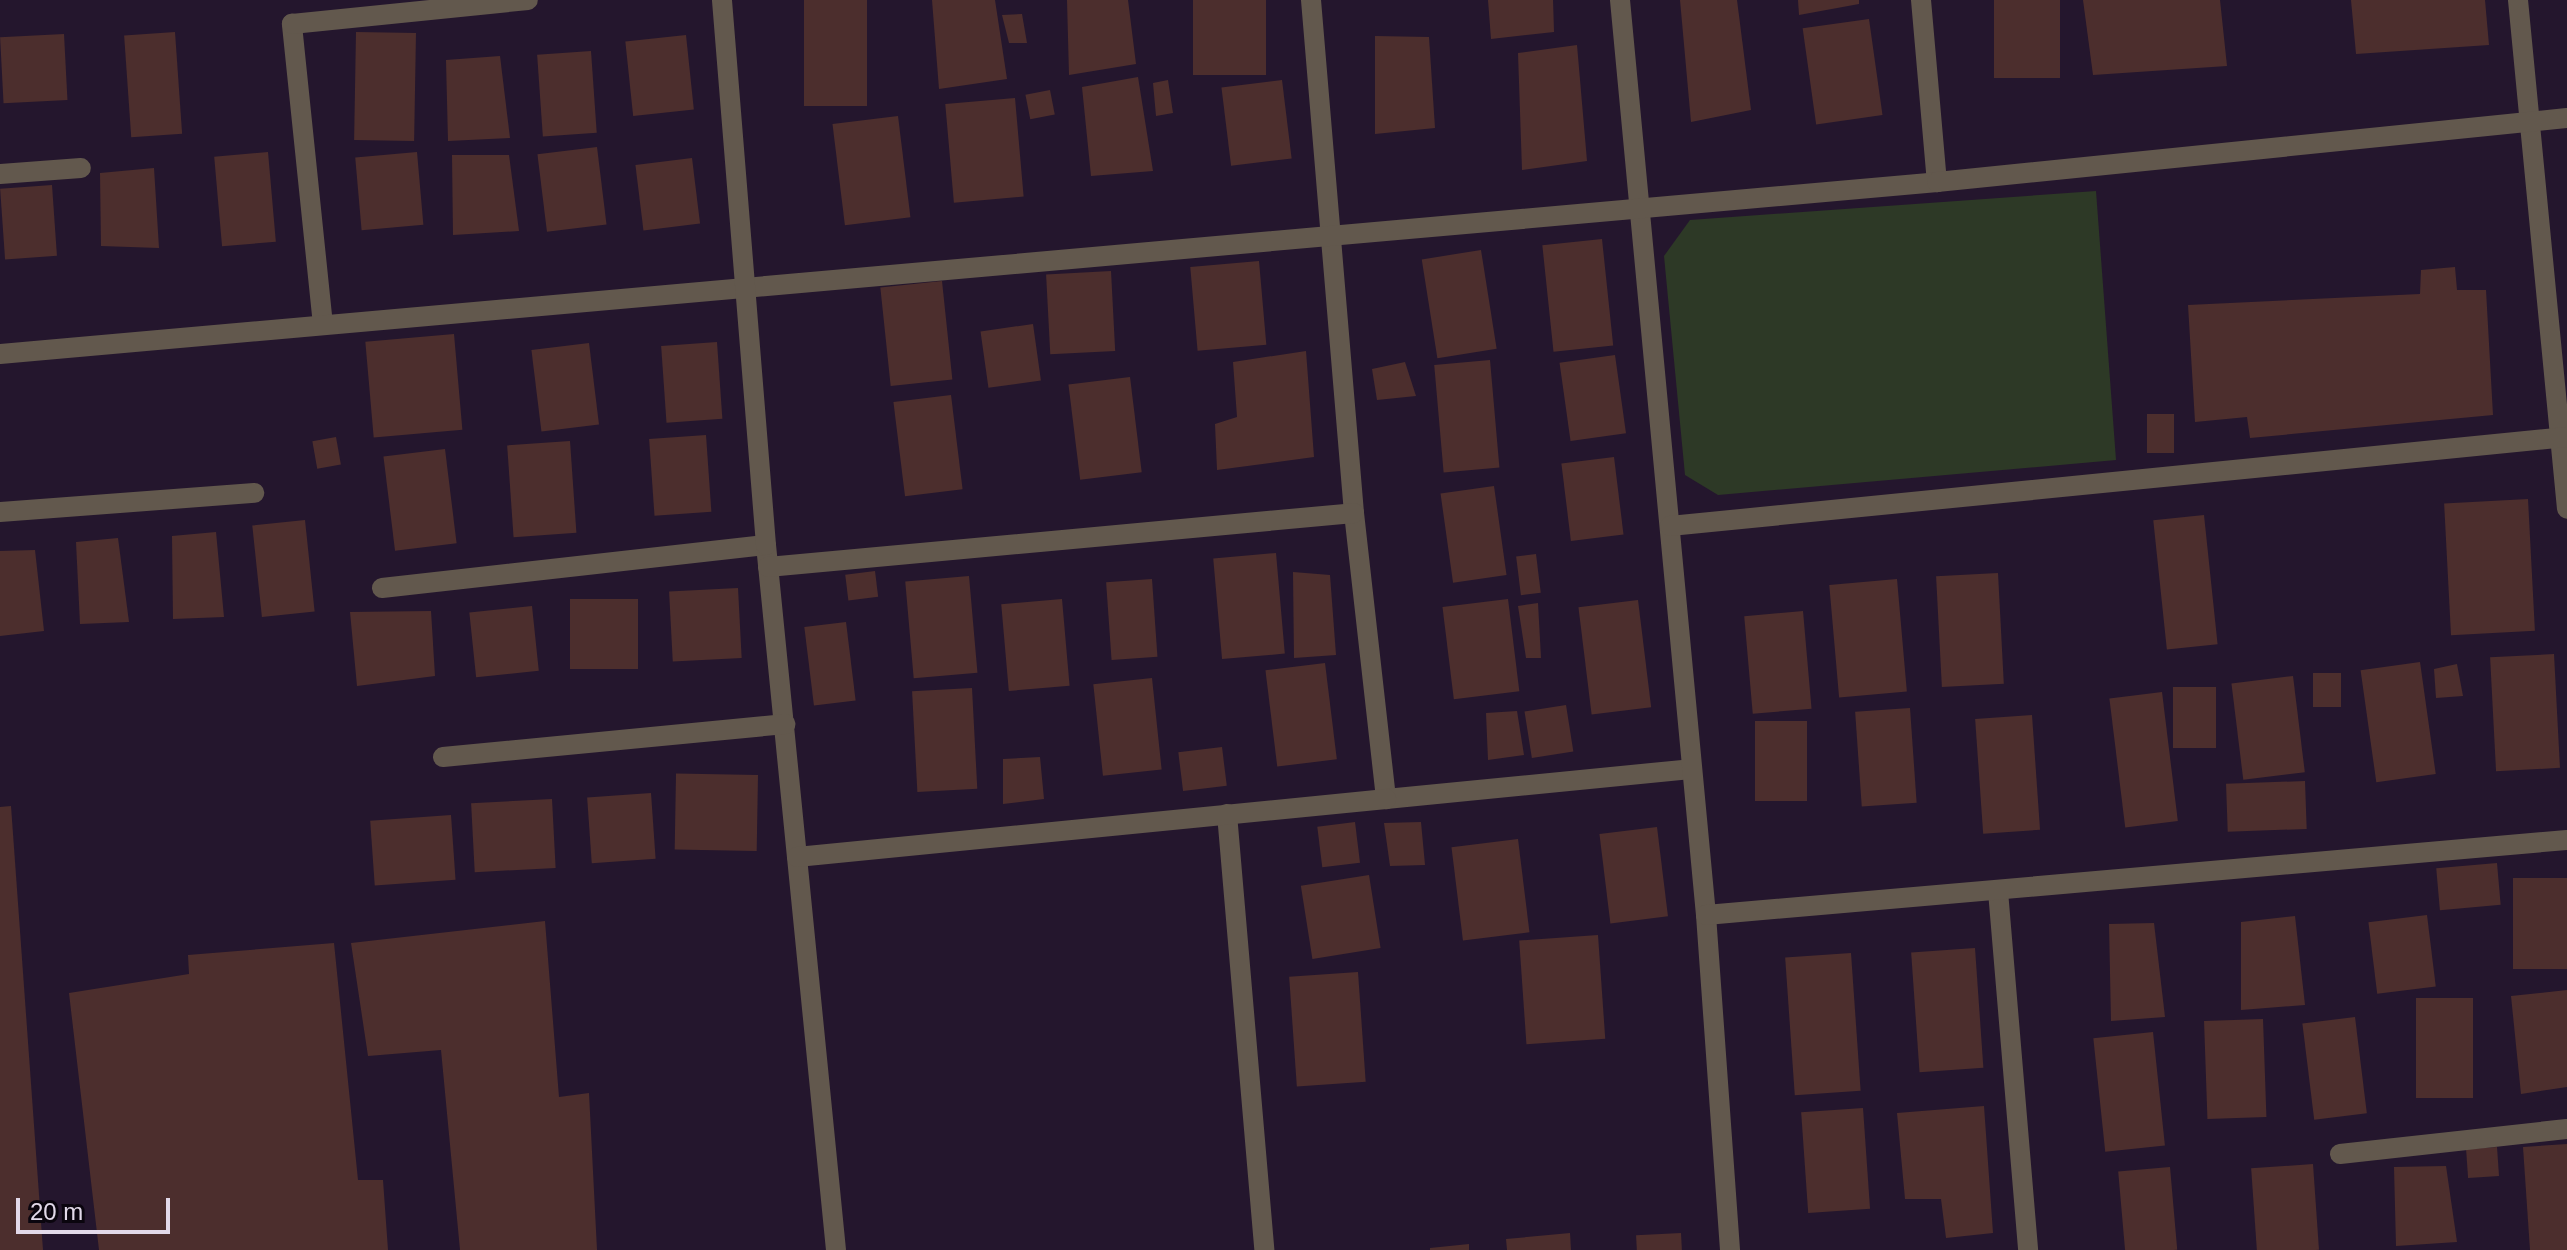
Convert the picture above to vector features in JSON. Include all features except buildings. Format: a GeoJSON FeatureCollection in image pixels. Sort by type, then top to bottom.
{"type":"FeatureCollection","features":[{"type":"Feature","properties":{"kind":"street"},"geometry":{"type":"LineString","coordinates":[[323,325],[292,24],[528,0]]}},
{"type":"Feature","properties":{"kind":"street"},"geometry":{"type":"LineString","coordinates":[[722,0],[749,290],[768,567],[836,1250]]}},
{"type":"Feature","properties":{"kind":"street"},"geometry":{"type":"LineString","coordinates":[[1311,0],[1354,513],[1386,799]]}},
{"type":"Feature","properties":{"kind":"street"},"geometry":{"type":"LineString","coordinates":[[1620,0],[1636,206],[1706,915],[1730,1250]]}},
{"type":"Feature","properties":{"kind":"street"},"geometry":{"type":"LineString","coordinates":[[1921,0],[1937,182]]}},
{"type":"Feature","properties":{"kind":"street"},"geometry":{"type":"LineString","coordinates":[[2518,0],[2564,438],[2567,509]]}},
{"type":"Feature","properties":{"kind":"street"},"geometry":{"type":"LineString","coordinates":[[0,354],[749,290],[1636,206],[1937,182],[2567,118]]}},
{"type":"Feature","properties":{"kind":"street"},"geometry":{"type":"LineString","coordinates":[[0,174],[81,168]]}},
{"type":"Feature","properties":{"kind":"street"},"geometry":{"type":"LineString","coordinates":[[1670,526],[2564,438]]}},
{"type":"Feature","properties":{"kind":"street"},"geometry":{"type":"LineString","coordinates":[[0,512],[254,493]]}},
{"type":"Feature","properties":{"kind":"street"},"geometry":{"type":"LineString","coordinates":[[768,567],[1354,513]]}},
{"type":"Feature","properties":{"kind":"street"},"geometry":{"type":"LineString","coordinates":[[382,588],[766,545]]}},
{"type":"Feature","properties":{"kind":"street"},"geometry":{"type":"LineString","coordinates":[[443,757],[785,724]]}},
{"type":"Feature","properties":{"kind":"street"},"geometry":{"type":"LineString","coordinates":[[797,857],[1691,769]]}},
{"type":"Feature","properties":{"kind":"street"},"geometry":{"type":"LineString","coordinates":[[1227,814],[1264,1250]]}},
{"type":"Feature","properties":{"kind":"street"},"geometry":{"type":"LineString","coordinates":[[1706,915],[2567,840]]}},
{"type":"Feature","properties":{"kind":"street"},"geometry":{"type":"LineString","coordinates":[[1998,891],[2028,1250]]}},
{"type":"Feature","properties":{"kind":"street"},"geometry":{"type":"LineString","coordinates":[[2340,1154],[2567,1129]]}},
{"type":"Feature","properties":{"kind":"green space"},"geometry":{"type":"Polygon","coordinates":[[[2096,191],[2116,460],[1718,495],[1685,475],[1664,256],[1690,220],[2096,191]]]}}]}
